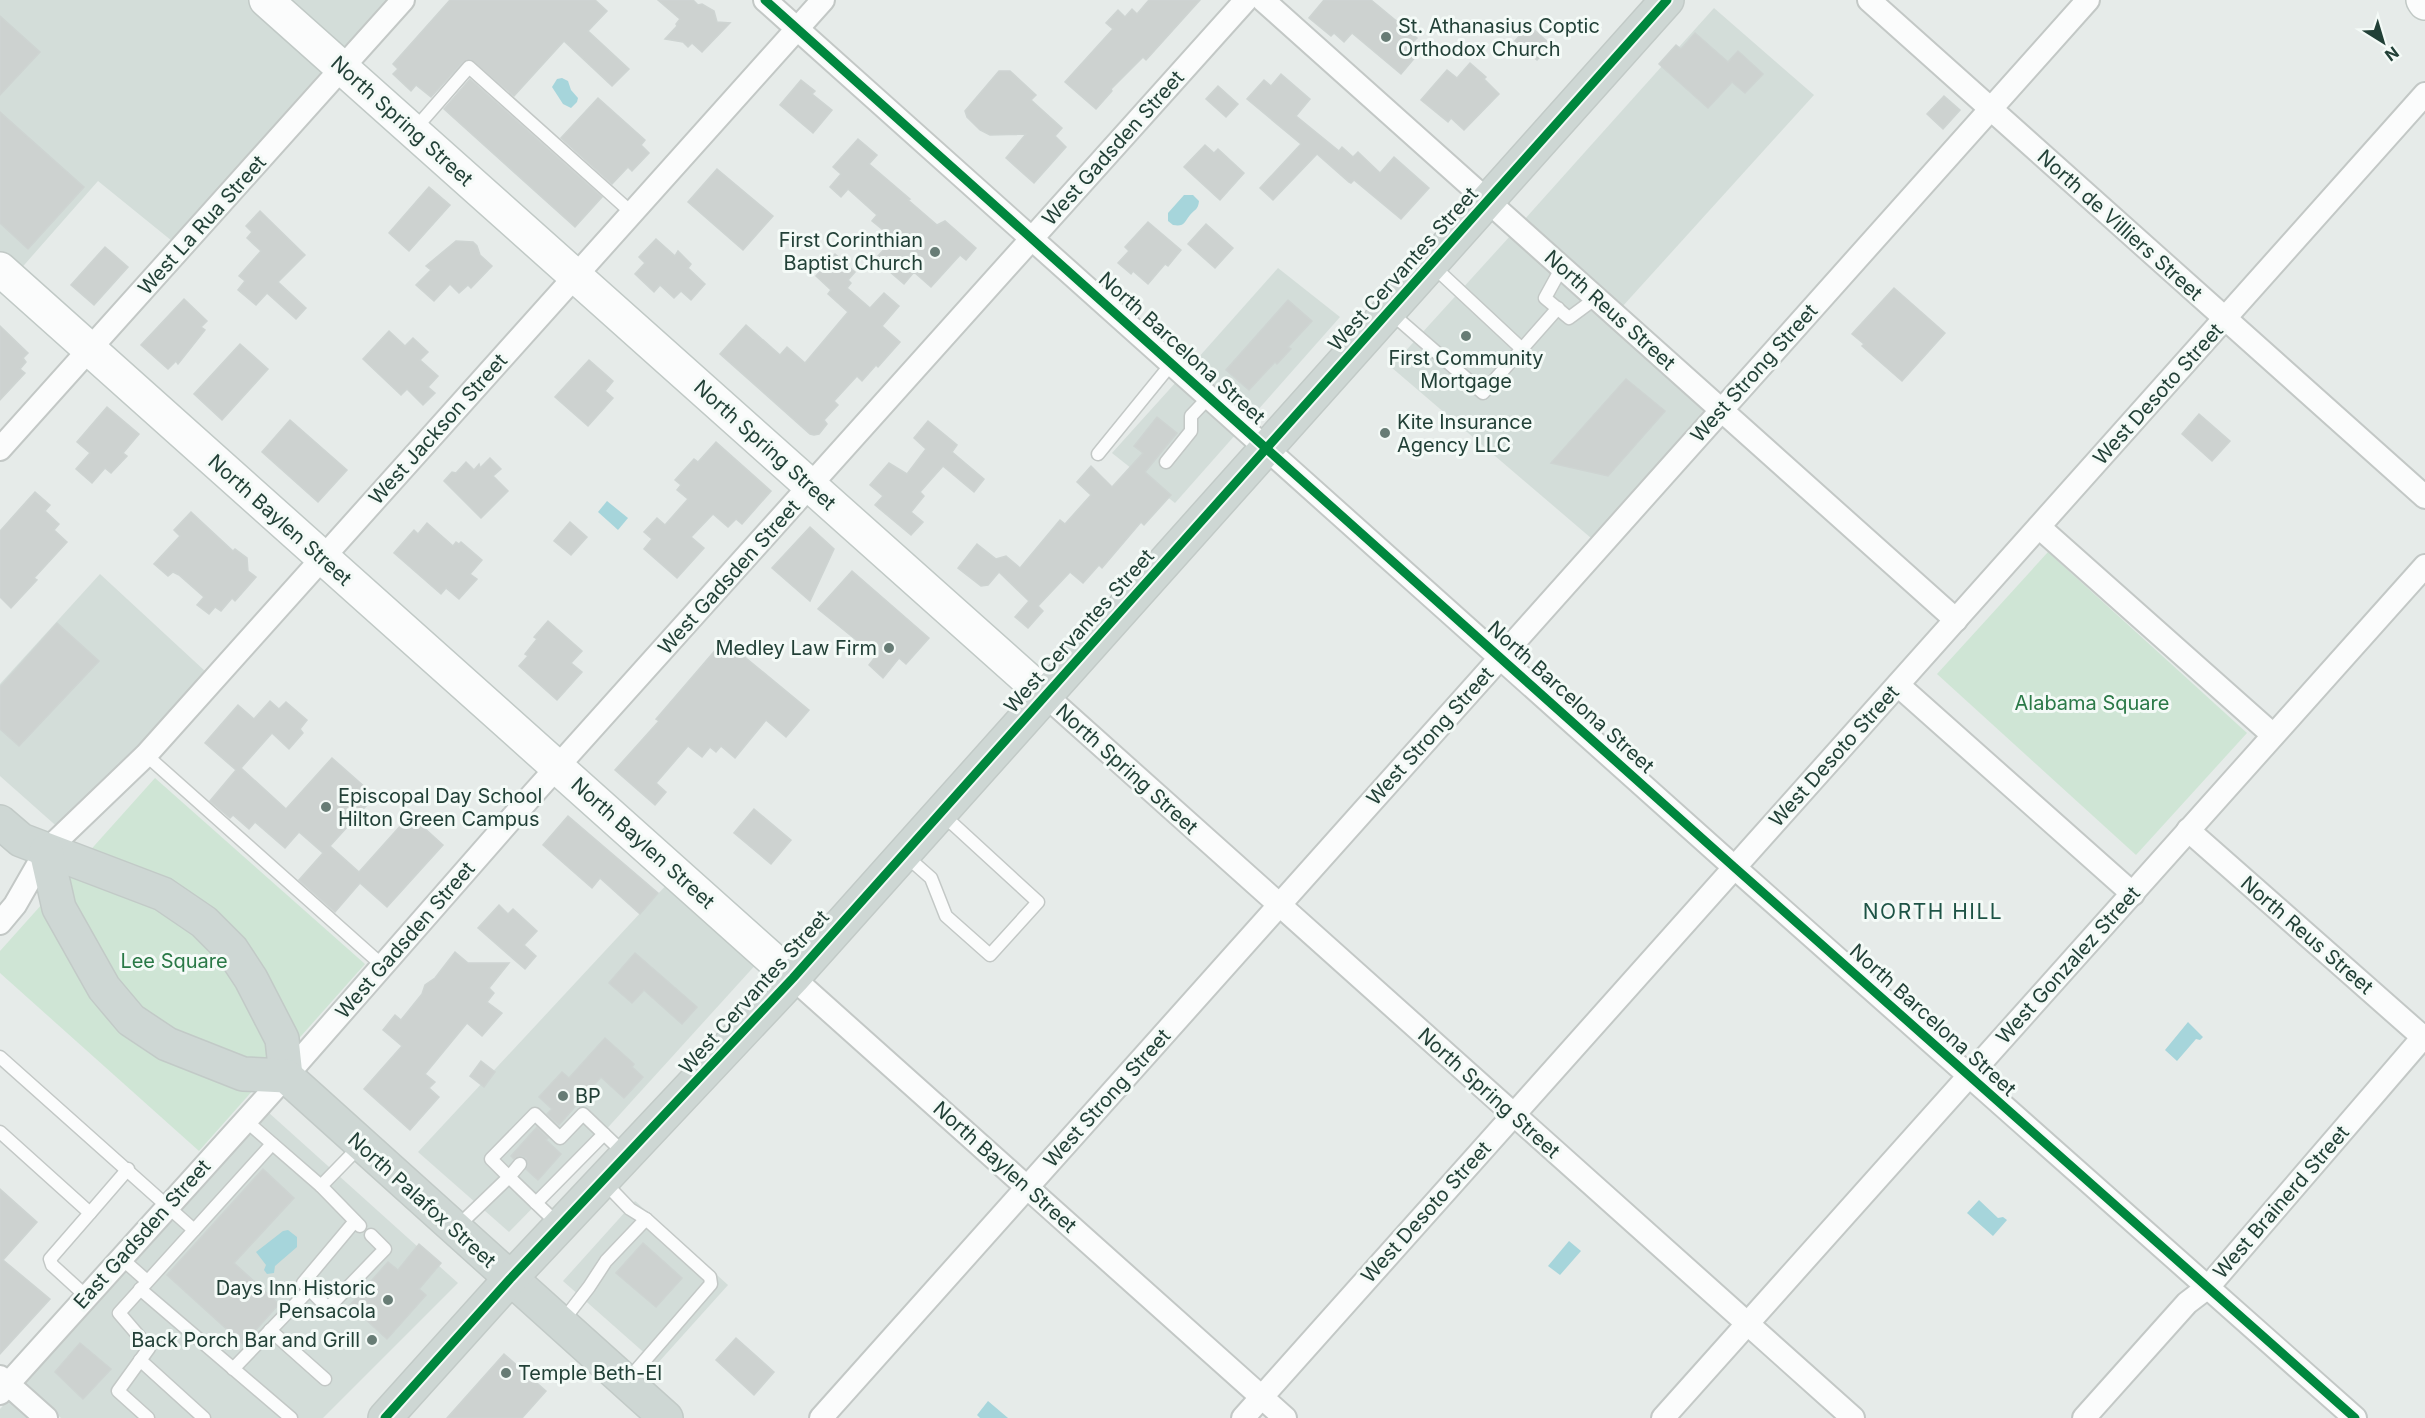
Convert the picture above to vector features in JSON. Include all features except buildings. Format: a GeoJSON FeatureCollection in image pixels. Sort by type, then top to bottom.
{"type":"FeatureCollection","features":[{"type":"Feature","properties":{"kind":"main road","name":"West Cervantes Street"},"geometry":{"type":"LineString","coordinates":[[387,1416],[510,1279],[603,1181],[615,1145],[793,978],[1667,0]]}},
{"type":"Feature","properties":{"kind":"main road"},"geometry":{"type":"LineString","coordinates":[[0,822],[21,840],[163,894],[196,914],[213,929],[232,950],[251,979],[282,1039],[286,1076],[243,1074],[167,1044],[131,1020],[104,988],[59,908],[46,851]]}},
{"type":"Feature","properties":{"kind":"main road","name":"North Palafox Street"},"geometry":{"type":"LineString","coordinates":[[286,1076],[666,1418]]}},
{"type":"Feature","properties":{"kind":"street","name":"North Spring Street"},"geometry":{"type":"LineString","coordinates":[[266,0],[1853,1418]]}},
{"type":"Feature","properties":{"kind":"street","name":"West La Rua Street"},"geometry":{"type":"LineString","coordinates":[[0,449],[403,0]]}},
{"type":"Feature","properties":{"kind":"street","name":"North Barcelona Street"},"geometry":{"type":"LineString","coordinates":[[765,0],[1968,1076],[2355,1418]]}},
{"type":"Feature","properties":{"kind":"street","name":"West Jackson Street"},"geometry":{"type":"LineString","coordinates":[[0,922],[15,905],[46,851],[146,755],[823,0]]}},
{"type":"Feature","properties":{"kind":"street","name":"West Gadsden Street"},"geometry":{"type":"LineString","coordinates":[[286,1076],[382,965],[1246,0]]}},
{"type":"Feature","properties":{"kind":"street","name":"North Reus Street"},"geometry":{"type":"LineString","coordinates":[[1263,0],[1956,620]]}},
{"type":"Feature","properties":{"kind":"street","name":"North de Villiers Street"},"geometry":{"type":"LineString","coordinates":[[1869,0],[2425,497]]}},
{"type":"Feature","properties":{"kind":"street","name":"West Strong Street"},"geometry":{"type":"LineString","coordinates":[[821,1418],[2088,0]]}},
{"type":"Feature","properties":{"kind":"street","name":"West Desoto Street"},"geometry":{"type":"LineString","coordinates":[[1243,1418],[2425,94]]}},
{"type":"Feature","properties":{"kind":"street","name":"North Baylen Street"},"geometry":{"type":"LineString","coordinates":[[0,269],[1285,1418]]}},
{"type":"Feature","properties":{"kind":"street"},"geometry":{"type":"LineString","coordinates":[[2039,526],[2273,735]]}},
{"type":"Feature","properties":{"kind":"street","name":"West Gonzalez Street"},"geometry":{"type":"LineString","coordinates":[[1663,1418],[2425,566]]}},
{"type":"Feature","properties":{"kind":"street"},"geometry":{"type":"LineString","coordinates":[[1898,685],[2133,894]]}},
{"type":"Feature","properties":{"kind":"street","name":"North Reus Street"},"geometry":{"type":"LineString","coordinates":[[2188,830],[2424,1037]]}},
{"type":"Feature","properties":{"kind":"street","name":"West Brainerd Street"},"geometry":{"type":"LineString","coordinates":[[2084,1418],[2187,1303],[2208,1287],[2424,1037]]}},
{"type":"Feature","properties":{"kind":"street","name":"East Gadsden Street"},"geometry":{"type":"LineString","coordinates":[[3,1384],[286,1076]]}},
{"type":"Feature","properties":{"kind":"street"},"geometry":{"type":"LineString","coordinates":[[3,1384],[46,1418]]}},
{"type":"Feature","properties":{"kind":"lane"},"geometry":{"type":"LineString","coordinates":[[413,131],[469,67],[632,213]]}},
{"type":"Feature","properties":{"kind":"lane"},"geometry":{"type":"LineString","coordinates":[[1431,264],[1522,349]]}},
{"type":"Feature","properties":{"kind":"lane"},"geometry":{"type":"LineString","coordinates":[[1562,267],[1545,297],[1569,318],[1596,298]]}},
{"type":"Feature","properties":{"kind":"lane"},"geometry":{"type":"LineString","coordinates":[[1389,312],[1483,393],[1558,308]]}},
{"type":"Feature","properties":{"kind":"lane"},"geometry":{"type":"LineString","coordinates":[[1098,454],[1172,363]]}},
{"type":"Feature","properties":{"kind":"lane"},"geometry":{"type":"LineString","coordinates":[[1166,462],[1191,431],[1191,416],[1209,396]]}},
{"type":"Feature","properties":{"kind":"lane"},"geometry":{"type":"LineString","coordinates":[[146,755],[382,965]]}},
{"type":"Feature","properties":{"kind":"lane"},"geometry":{"type":"LineString","coordinates":[[903,854],[931,878],[946,916],[990,955],[1038,902],[940,813]]}},
{"type":"Feature","properties":{"kind":"lane"},"geometry":{"type":"LineString","coordinates":[[0,1057],[194,1230]]}},
{"type":"Feature","properties":{"kind":"lane"},"geometry":{"type":"LineString","coordinates":[[536,1203],[615,1145],[583,1114],[560,1138],[548,1134],[535,1114],[491,1159],[509,1177],[536,1203],[560,1226]]}},
{"type":"Feature","properties":{"kind":"lane"},"geometry":{"type":"LineString","coordinates":[[245,1120],[321,1186],[358,1223],[303,1283],[328,1308],[385,1249],[370,1235]]}},
{"type":"Feature","properties":{"kind":"lane"},"geometry":{"type":"LineString","coordinates":[[0,1132],[90,1213]]}},
{"type":"Feature","properties":{"kind":"lane"},"geometry":{"type":"LineString","coordinates":[[148,1418],[118,1391],[149,1348],[119,1312],[272,1144]]}},
{"type":"Feature","properties":{"kind":"lane"},"geometry":{"type":"LineString","coordinates":[[321,1186],[361,1145]]}},
{"type":"Feature","properties":{"kind":"lane"},"geometry":{"type":"LineString","coordinates":[[455,1229],[520,1164]]}},
{"type":"Feature","properties":{"kind":"lane"},"geometry":{"type":"LineString","coordinates":[[86,1296],[52,1265],[50,1259],[128,1169]]}},
{"type":"Feature","properties":{"kind":"lane"},"geometry":{"type":"LineString","coordinates":[[603,1181],[630,1209],[646,1219],[710,1277],[711,1284],[627,1382]]}},
{"type":"Feature","properties":{"kind":"lane"},"geometry":{"type":"LineString","coordinates":[[561,1323],[606,1261],[646,1219]]}},
{"type":"Feature","properties":{"kind":"lane"},"geometry":{"type":"LineString","coordinates":[[121,1258],[143,1285],[233,1369],[291,1418]]}},
{"type":"Feature","properties":{"kind":"lane"},"geometry":{"type":"LineString","coordinates":[[233,1369],[309,1290]]}},
{"type":"Feature","properties":{"kind":"lane"},"geometry":{"type":"LineString","coordinates":[[270,1330],[325,1378]]}},
{"type":"Feature","properties":{"kind":"lane"},"geometry":{"type":"LineString","coordinates":[[140,1360],[204,1418]]}},
{"type":"Feature","properties":{"kind":"shaded area"},"geometry":{"type":"Polygon","coordinates":[[[0,0],[251,0],[327,68],[172,241],[98,181],[18,272],[0,256],[0,0]]]}},
{"type":"Feature","properties":{"kind":"shaded area"},"geometry":{"type":"Polygon","coordinates":[[[281,0],[388,0],[340,53],[281,0]]]}},
{"type":"Feature","properties":{"kind":"shaded area"},"geometry":{"type":"Polygon","coordinates":[[[1714,8],[1814,95],[1622,307],[1524,220],[1714,8]]]}},
{"type":"Feature","properties":{"kind":"shaded area"},"geometry":{"type":"Polygon","coordinates":[[[1511,235],[1707,410],[1591,538],[1391,367],[1511,235]]]}},
{"type":"Feature","properties":{"kind":"shaded area"},"geometry":{"type":"Polygon","coordinates":[[[1278,268],[1340,317],[1249,420],[1190,367],[1278,268]]]}},
{"type":"Feature","properties":{"kind":"shaded area"},"geometry":{"type":"Polygon","coordinates":[[[1177,381],[1236,434],[1175,503],[1112,453],[1177,381]]]}},
{"type":"Feature","properties":{"kind":"shaded area"},"geometry":{"type":"Polygon","coordinates":[[[100,574],[206,672],[62,831],[0,776],[0,684],[100,574]]]}},
{"type":"Feature","properties":{"kind":"shaded area"},"geometry":{"type":"Polygon","coordinates":[[[670,881],[759,961],[563,1177],[509,1232],[418,1152],[670,881]]]}},
{"type":"Feature","properties":{"kind":"shaded area"},"geometry":{"type":"Polygon","coordinates":[[[268,1112],[458,1283],[323,1418],[61,1418],[23,1384],[268,1112]]]}},
{"type":"Feature","properties":{"kind":"shaded area"},"geometry":{"type":"Polygon","coordinates":[[[635,1201],[728,1285],[657,1364],[563,1281],[635,1201]]]}},
{"type":"Feature","properties":{"kind":"shaded area"},"geometry":{"type":"Polygon","coordinates":[[[9,1399],[31,1418],[0,1418],[0,1409],[9,1399]]]}},
{"type":"Feature","properties":{"kind":"green space","name":"Alabama Square"},"geometry":{"type":"Polygon","coordinates":[[[2048,552],[2247,733],[2136,855],[1937,674],[2048,552]]]}},
{"type":"Feature","properties":{"kind":"green space","name":"Lee Square"},"geometry":{"type":"Polygon","coordinates":[[[155,778],[365,964],[199,1151],[0,973],[0,951],[155,778]]]}},
{"type":"Feature","properties":{"kind":"water"},"geometry":{"type":"Polygon","coordinates":[[[562,78],[568,81],[571,90],[578,98],[571,108],[563,104],[552,87],[557,79],[562,78]]]}},
{"type":"Feature","properties":{"kind":"water"},"geometry":{"type":"Polygon","coordinates":[[[1184,195],[1193,195],[1199,201],[1198,206],[1184,223],[1173,225],[1168,221],[1168,213],[1184,195]]]}},
{"type":"Feature","properties":{"kind":"water"},"geometry":{"type":"Polygon","coordinates":[[[607,501],[628,518],[618,530],[598,512],[607,501]]]}},
{"type":"Feature","properties":{"kind":"water"},"geometry":{"type":"Polygon","coordinates":[[[2188,1022],[2203,1037],[2200,1040],[2196,1039],[2177,1061],[2165,1050],[2188,1022]]]}},
{"type":"Feature","properties":{"kind":"water"},"geometry":{"type":"Polygon","coordinates":[[[1979,1200],[1998,1218],[2003,1217],[2007,1220],[1993,1236],[1967,1213],[1979,1200]]]}},
{"type":"Feature","properties":{"kind":"water"},"geometry":{"type":"Polygon","coordinates":[[[288,1230],[297,1237],[297,1247],[275,1266],[274,1273],[267,1274],[264,1270],[266,1265],[256,1252],[283,1231],[288,1230]]]}},
{"type":"Feature","properties":{"kind":"water"},"geometry":{"type":"Polygon","coordinates":[[[1569,1241],[1581,1251],[1560,1275],[1548,1266],[1569,1241]]]}},
{"type":"Feature","properties":{"kind":"water"},"geometry":{"type":"Polygon","coordinates":[[[988,1401],[1008,1418],[980,1418],[977,1415],[988,1401]]]}},
{"type":"Feature","properties":{"kind":"cycle path"},"geometry":{"type":"LineString","coordinates":[[765,0],[1734,867],[2355,1418]]}},
{"type":"Feature","properties":{"kind":"cycle path"},"geometry":{"type":"LineString","coordinates":[[385,1418],[510,1279],[793,978],[1667,0]]}},
{"type":"Feature","properties":{"kind":"place","name":"St. Athanasius Coptic Orthodox Church"},"geometry":{"type":"Point","coordinates":[1386,37]}},
{"type":"Feature","properties":{"kind":"place","name":"First Corinthian Baptist Church"},"geometry":{"type":"Point","coordinates":[935,252]}},
{"type":"Feature","properties":{"kind":"place","name":"First Community Mortgage"},"geometry":{"type":"Point","coordinates":[1466,336]}},
{"type":"Feature","properties":{"kind":"place","name":"Kite Insurance Agency LLC"},"geometry":{"type":"Point","coordinates":[1385,433]}},
{"type":"Feature","properties":{"kind":"place","name":"Medley Law Firm"},"geometry":{"type":"Point","coordinates":[889,648]}},
{"type":"Feature","properties":{"kind":"place","name":"Episcopal Day School Hilton Green Campus"},"geometry":{"type":"Point","coordinates":[326,807]}},
{"type":"Feature","properties":{"kind":"place","name":"BP"},"geometry":{"type":"Point","coordinates":[563,1096]}},
{"type":"Feature","properties":{"kind":"place","name":"Days Inn Historic Pensacola"},"geometry":{"type":"Point","coordinates":[388,1300]}},
{"type":"Feature","properties":{"kind":"place","name":"Back Porch Bar and Grill"},"geometry":{"type":"Point","coordinates":[372,1340]}},
{"type":"Feature","properties":{"kind":"place","name":"Temple Beth-El"},"geometry":{"type":"Point","coordinates":[506,1373]}},
{"type":"Feature","properties":{"kind":"district","name":"NORTH HILL"},"geometry":{"type":"Point","coordinates":[1933,911]}}]}
